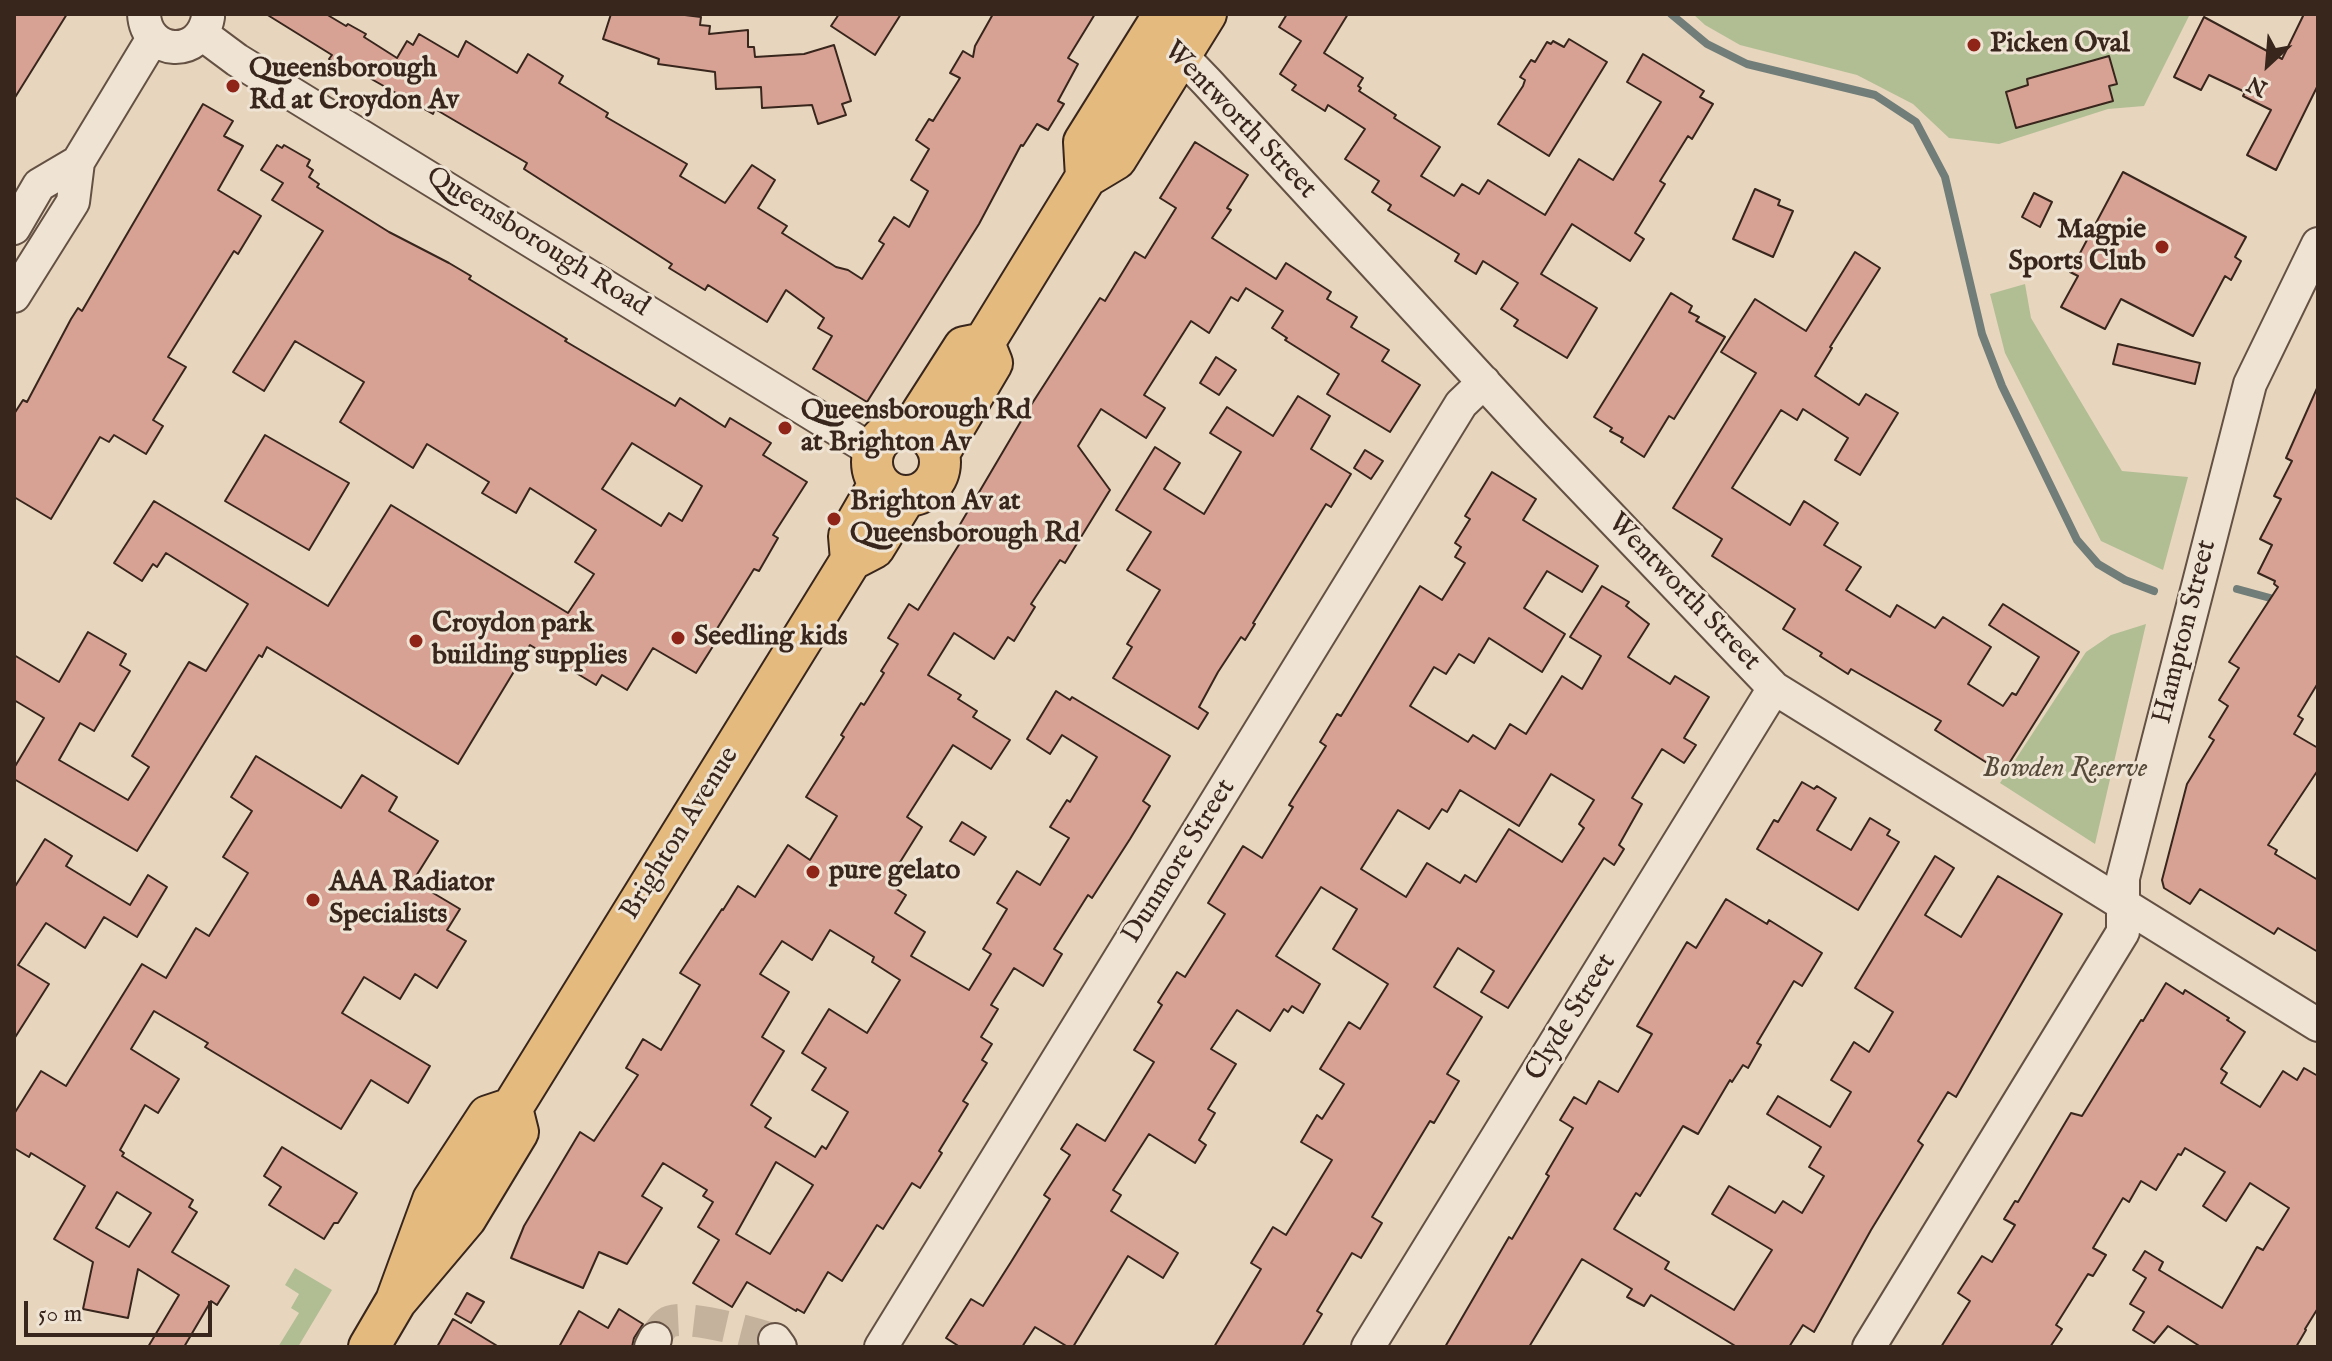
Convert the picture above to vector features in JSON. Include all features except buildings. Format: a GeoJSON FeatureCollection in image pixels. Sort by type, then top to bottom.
{"type":"FeatureCollection","features":[{"type":"Feature","properties":{"kind":"main road"},"geometry":{"type":"LineString","coordinates":[[925,440],[964,347],[984,343],[1086,177],[1084,142],[1166,34],[1206,14]]}},
{"type":"Feature","properties":{"kind":"main road"},"geometry":{"type":"LineString","coordinates":[[902,428],[925,440],[940,463],[933,482],[926,490],[886,477],[884,435],[902,428]]}},
{"type":"Feature","properties":{"kind":"main road","name":"Brighton Avenue"},"geometry":{"type":"LineString","coordinates":[[369,1347],[396,1301],[433,1200],[488,1116],[512,1108],[851,560],[874,548],[886,477]]}},
{"type":"Feature","properties":{"kind":"street"},"geometry":{"type":"LineString","coordinates":[[14,296],[73,202],[78,162],[148,26],[169,47],[178,47],[195,41],[205,24]]}},
{"type":"Feature","properties":{"kind":"street","name":"Queensborough Road"},"geometry":{"type":"LineString","coordinates":[[205,24],[237,60],[886,477]]}},
{"type":"Feature","properties":{"kind":"street","name":"Wentworth Street"},"geometry":{"type":"LineString","coordinates":[[1166,34],[1484,382],[1774,688],[2318,1025]]}},
{"type":"Feature","properties":{"kind":"street"},"geometry":{"type":"LineString","coordinates":[[14,228],[39,185],[78,162]]}},
{"type":"Feature","properties":{"kind":"street","name":"Hampton Street"},"geometry":{"type":"LineString","coordinates":[[1869,1347],[2123,932],[2123,878],[2250,384],[2318,244]]}},
{"type":"Feature","properties":{"kind":"street","name":"Dunmore Street"},"geometry":{"type":"LineString","coordinates":[[881,1347],[1461,404],[1484,382]]}},
{"type":"Feature","properties":{"kind":"street","name":"Clyde Street"},"geometry":{"type":"LineString","coordinates":[[1368,1347],[1774,688]]}},
{"type":"Feature","properties":{"kind":"green space"},"geometry":{"type":"Polygon","coordinates":[[[1693,14],[2190,14],[2144,106],[2108,109],[1999,144],[1949,138],[1913,104],[1857,75],[1740,45],[1705,25],[1693,14]]]}},
{"type":"Feature","properties":{"kind":"green space"},"geometry":{"type":"Polygon","coordinates":[[[2025,284],[2031,318],[2122,471],[2188,477],[2163,570],[2101,541],[2005,353],[1990,294],[2025,284]]]}},
{"type":"Feature","properties":{"kind":"green space","name":"Bowden Reserve"},"geometry":{"type":"Polygon","coordinates":[[[2146,624],[2095,844],[2000,783],[2086,652],[2111,635],[2146,624]]]}},
{"type":"Feature","properties":{"kind":"green space"},"geometry":{"type":"Polygon","coordinates":[[[295,1268],[332,1290],[298,1347],[278,1347],[299,1313],[291,1308],[299,1294],[285,1285],[295,1268]]]}},
{"type":"Feature","properties":{"kind":"waterway"},"geometry":{"type":"LineString","coordinates":[[1671,14],[1707,44],[1747,64],[1875,95],[1916,122],[1945,177],[1982,334],[2002,386],[2077,540],[2098,564],[2125,580],[2154,591]]}},
{"type":"Feature","properties":{"kind":"waterway"},"geometry":{"type":"LineString","coordinates":[[2237,589],[2281,601]]}},
{"type":"Feature","properties":{"kind":"tunnel"},"geometry":{"type":"LineString","coordinates":[[655,1339],[667,1323],[687,1320],[720,1325],[775,1340]]}},
{"type":"Feature","properties":{"kind":"place","name":"Picken Oval"},"geometry":{"type":"Point","coordinates":[1974,45]}},
{"type":"Feature","properties":{"kind":"place","name":"Queensborough Rd at Croydon Av"},"geometry":{"type":"Point","coordinates":[233,86]}},
{"type":"Feature","properties":{"kind":"place","name":"Magpie Sports Club"},"geometry":{"type":"Point","coordinates":[2162,247]}},
{"type":"Feature","properties":{"kind":"place","name":"Queensborough Rd at Brighton Av"},"geometry":{"type":"Point","coordinates":[785,428]}},
{"type":"Feature","properties":{"kind":"place","name":"Brighton Av at Queensborough Rd"},"geometry":{"type":"Point","coordinates":[834,519]}},
{"type":"Feature","properties":{"kind":"place","name":"Seedling kids"},"geometry":{"type":"Point","coordinates":[678,638]}},
{"type":"Feature","properties":{"kind":"place","name":"Croydon park building supplies"},"geometry":{"type":"Point","coordinates":[416,641]}},
{"type":"Feature","properties":{"kind":"place","name":"pure gelato"},"geometry":{"type":"Point","coordinates":[813,872]}},
{"type":"Feature","properties":{"kind":"place","name":"AAA Radiator Specialists"},"geometry":{"type":"Point","coordinates":[313,900]}}]}
